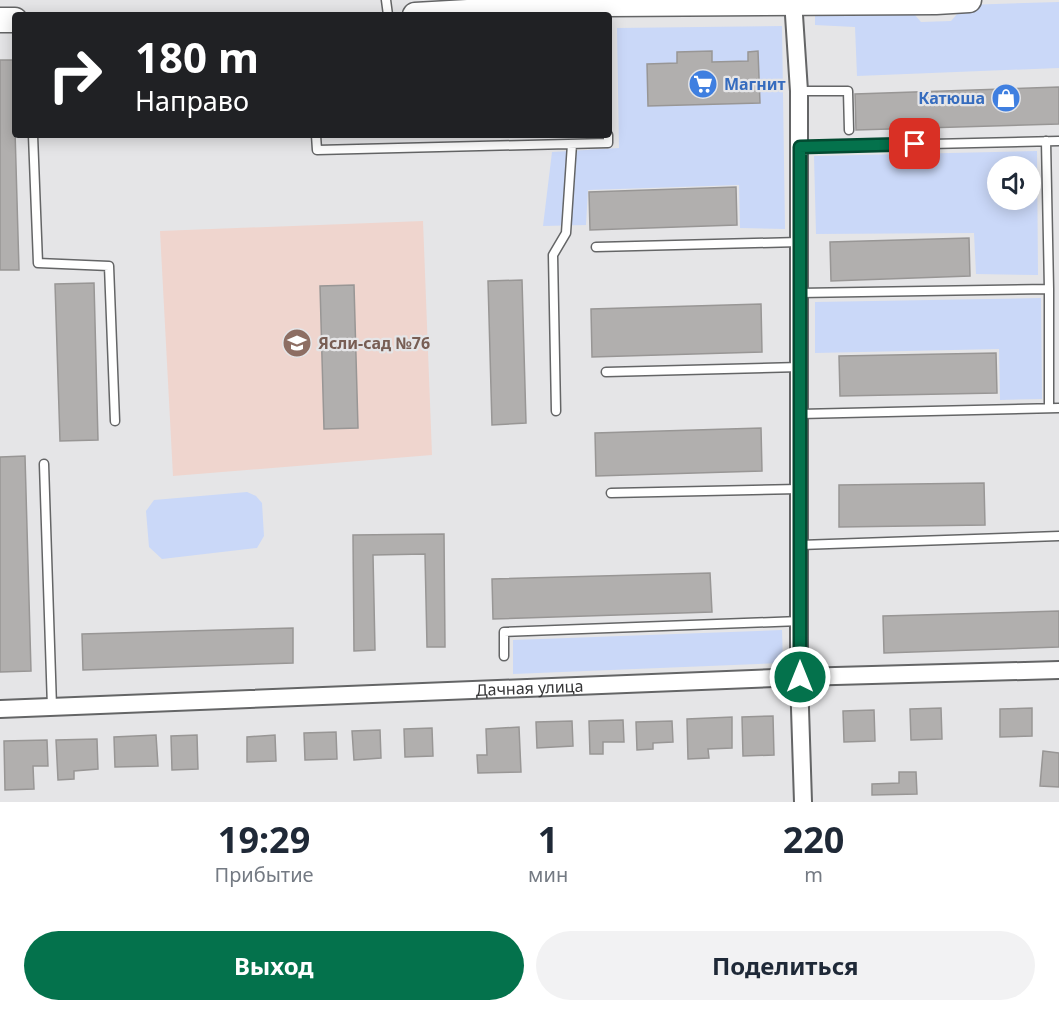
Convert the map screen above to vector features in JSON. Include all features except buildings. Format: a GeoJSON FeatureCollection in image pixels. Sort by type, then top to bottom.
{"type":"FeatureCollection","features":[{"type":"Feature","properties":{"kind":"main road"},"geometry":{"type":"LineString","coordinates":[[511,12],[793,1],[936,2],[969,0]]}},
{"type":"Feature","properties":{"kind":"street"},"geometry":{"type":"LineString","coordinates":[[793,1],[800,147],[800,677],[803,802]]}},
{"type":"Feature","properties":{"kind":"street","name":"Дачная улица"},"geometry":{"type":"LineString","coordinates":[[0,709],[1059,669]]}},
{"type":"Feature","properties":{"kind":"lane"},"geometry":{"type":"LineString","coordinates":[[799,91],[848,91],[849,130]]}},
{"type":"Feature","properties":{"kind":"lane"},"geometry":{"type":"LineString","coordinates":[[33,138],[38,263],[110,266],[115,421]]}},
{"type":"Feature","properties":{"kind":"lane"},"geometry":{"type":"LineString","coordinates":[[316,138],[317,150],[572,144],[608,142],[608,138]]}},
{"type":"Feature","properties":{"kind":"lane"},"geometry":{"type":"LineString","coordinates":[[1046,141],[1049,408]]}},
{"type":"Feature","properties":{"kind":"lane"},"geometry":{"type":"LineString","coordinates":[[800,147],[1059,141]]}},
{"type":"Feature","properties":{"kind":"lane"},"geometry":{"type":"LineString","coordinates":[[556,411],[553,255],[566,233],[572,144]]}},
{"type":"Feature","properties":{"kind":"lane"},"geometry":{"type":"LineString","coordinates":[[596,247],[799,242]]}},
{"type":"Feature","properties":{"kind":"lane"},"geometry":{"type":"LineString","coordinates":[[799,293],[1049,289]]}},
{"type":"Feature","properties":{"kind":"lane"},"geometry":{"type":"LineString","coordinates":[[606,372],[800,366]]}},
{"type":"Feature","properties":{"kind":"lane"},"geometry":{"type":"LineString","coordinates":[[800,414],[1059,408]]}},
{"type":"Feature","properties":{"kind":"lane"},"geometry":{"type":"LineString","coordinates":[[44,464],[52,707]]}},
{"type":"Feature","properties":{"kind":"lane"},"geometry":{"type":"LineString","coordinates":[[611,493],[800,489]]}},
{"type":"Feature","properties":{"kind":"lane"},"geometry":{"type":"LineString","coordinates":[[800,544],[1059,536]]}},
{"type":"Feature","properties":{"kind":"lane"},"geometry":{"type":"LineString","coordinates":[[504,656],[504,632],[800,621]]}},
{"type":"Feature","properties":{"kind":"shaded area"},"geometry":{"type":"Polygon","coordinates":[[[1059,2],[1059,68],[857,76],[855,27],[815,25],[815,8],[908,7],[921,22],[951,21],[965,5],[1059,2]]]}},
{"type":"Feature","properties":{"kind":"shaded area"},"geometry":{"type":"Polygon","coordinates":[[[782,26],[785,229],[740,228],[739,185],[588,190],[586,225],[543,226],[552,152],[619,148],[617,28],[782,26]]]}},
{"type":"Feature","properties":{"kind":"shaded area"},"geometry":{"type":"Polygon","coordinates":[[[1037,151],[1037,156],[987,156],[987,210],[1037,210],[1038,275],[976,274],[974,233],[816,234],[814,156],[1037,151]]]}},
{"type":"Feature","properties":{"kind":"shaded area","name":"Ясли-сад №76"},"geometry":{"type":"Polygon","coordinates":[[[423,221],[432,455],[173,476],[160,231],[423,221]]]}},
{"type":"Feature","properties":{"kind":"shaded area"},"geometry":{"type":"Polygon","coordinates":[[[1041,298],[1042,399],[1000,400],[999,349],[815,353],[815,302],[1041,298]]]}},
{"type":"Feature","properties":{"kind":"shaded area"},"geometry":{"type":"Polygon","coordinates":[[[247,492],[256,496],[262,503],[264,536],[257,548],[162,559],[149,547],[146,511],[154,500],[247,492]]]}},
{"type":"Feature","properties":{"kind":"shaded area"},"geometry":{"type":"Polygon","coordinates":[[[782,630],[783,663],[513,674],[513,640],[782,630]]]}},
{"type":"Feature","properties":{"kind":"place","name":"Магнит"},"geometry":{"type":"Point","coordinates":[703,84]}},
{"type":"Feature","properties":{"kind":"place","name":"Катюша"},"geometry":{"type":"Point","coordinates":[1006,98]}},
{"type":"Feature","properties":{"kind":"place","name":"Ясли-сад №76"},"geometry":{"type":"Point","coordinates":[297,343]}},
{"type":"Feature","properties":{"kind":"route"},"geometry":{"type":"LineString","coordinates":[[800,677],[800,147],[915,144]]}}]}
